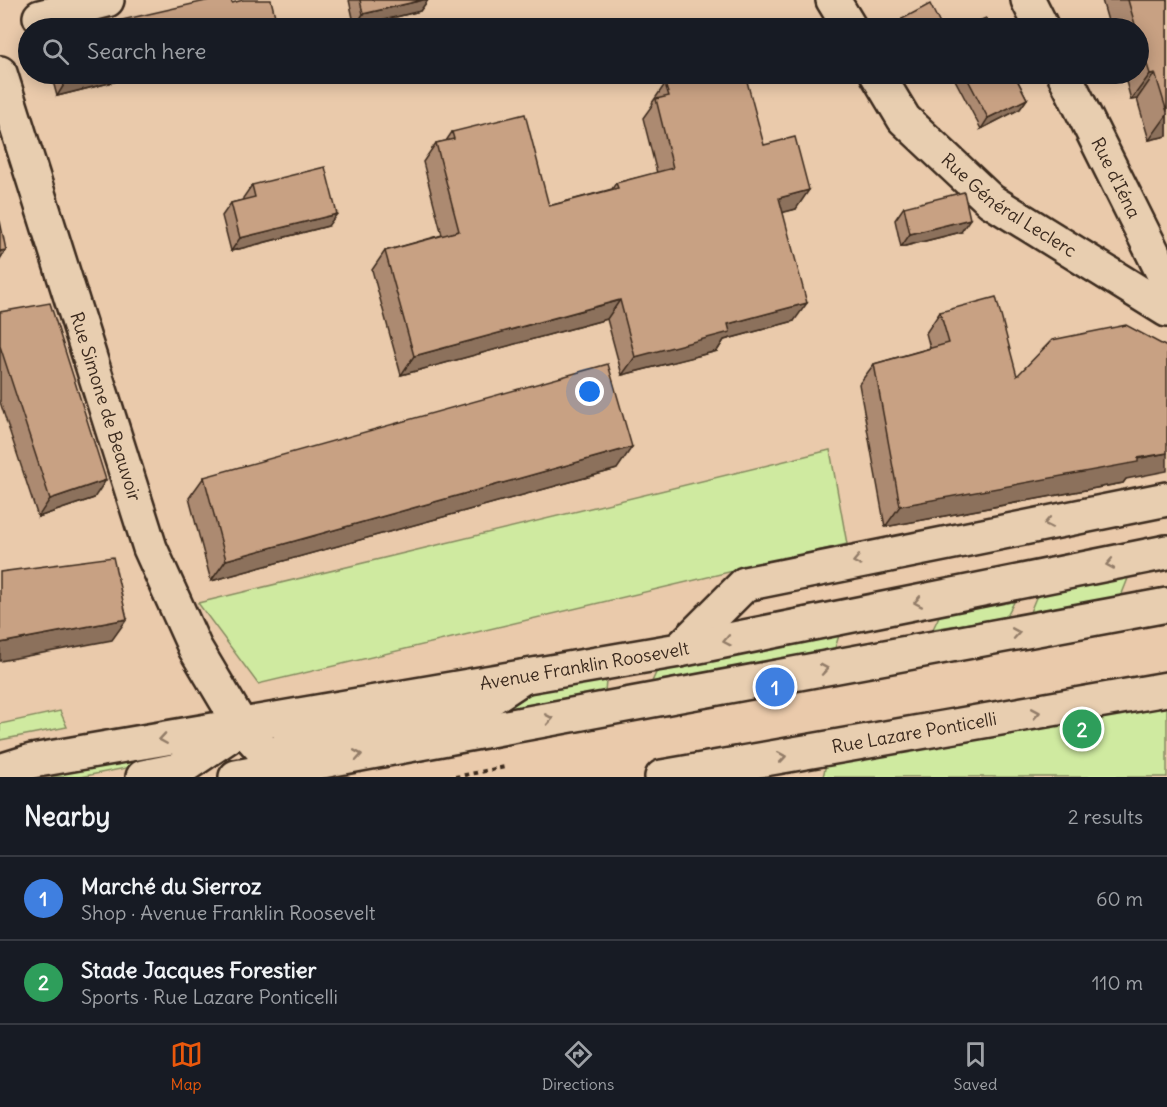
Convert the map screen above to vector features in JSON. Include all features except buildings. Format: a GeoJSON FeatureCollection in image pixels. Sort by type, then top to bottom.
{"type":"FeatureCollection","features":[{"type":"Feature","properties":{"kind":"street"},"geometry":{"type":"LineString","coordinates":[[40,17],[107,0]]}},
{"type":"Feature","properties":{"kind":"street"},"geometry":{"type":"LineString","coordinates":[[833,0],[844,18]]}},
{"type":"Feature","properties":{"kind":"street"},"geometry":{"type":"LineString","coordinates":[[1028,0],[1037,18]]}},
{"type":"Feature","properties":{"kind":"street","name":"Rue Simone de Beauvoir"},"geometry":{"type":"LineString","coordinates":[[0,73],[150,548],[195,648],[242,727],[280,773]]}},
{"type":"Feature","properties":{"kind":"street","name":"Rue Général Leclerc"},"geometry":{"type":"LineString","coordinates":[[883,84],[904,119],[991,201],[1167,310]]}},
{"type":"Feature","properties":{"kind":"street","name":"Rue d'Iéna"},"geometry":{"type":"LineString","coordinates":[[1069,84],[1167,281]]}},
{"type":"Feature","properties":{"kind":"street"},"geometry":{"type":"LineString","coordinates":[[679,650],[745,584],[1167,499]]}},
{"type":"Feature","properties":{"kind":"street","name":"Avenue Franklin Roosevelt"},"geometry":{"type":"LineString","coordinates":[[0,771],[32,761],[242,727],[679,650],[1167,552]]}},
{"type":"Feature","properties":{"kind":"street"},"geometry":{"type":"LineString","coordinates":[[236,777],[280,773],[1167,605]]}},
{"type":"Feature","properties":{"kind":"street"},"geometry":{"type":"LineString","coordinates":[[280,773],[290,739],[488,700],[523,677]]}},
{"type":"Feature","properties":{"kind":"street","name":"Rue Lazare Ponticelli"},"geometry":{"type":"LineString","coordinates":[[671,776],[1167,689]]}},
{"type":"Feature","properties":{"kind":"street"},"geometry":{"type":"LineString","coordinates":[[143,777],[178,770],[242,727]]}},
{"type":"Feature","properties":{"kind":"green space"},"geometry":{"type":"Polygon","coordinates":[[[830,450],[847,544],[258,684],[198,603],[830,450]]]}},
{"type":"Feature","properties":{"kind":"green space"},"geometry":{"type":"Polygon","coordinates":[[[1131,571],[1121,596],[1030,612],[1040,588],[1131,571]]]}},
{"type":"Feature","properties":{"kind":"green space"},"geometry":{"type":"Polygon","coordinates":[[[1019,593],[1006,617],[933,629],[943,608],[1019,593]]]}},
{"type":"Feature","properties":{"kind":"green space"},"geometry":{"type":"Polygon","coordinates":[[[842,626],[835,648],[651,684],[660,664],[842,626]]]}},
{"type":"Feature","properties":{"kind":"green space"},"geometry":{"type":"Polygon","coordinates":[[[607,671],[605,691],[524,710],[383,730],[518,702],[543,681],[607,671]]]}},
{"type":"Feature","properties":{"kind":"green space"},"geometry":{"type":"Polygon","coordinates":[[[1167,698],[1167,777],[823,777],[827,760],[1167,698]]]}},
{"type":"Feature","properties":{"kind":"green space"},"geometry":{"type":"Polygon","coordinates":[[[60,711],[67,727],[0,740],[0,724],[60,711]]]}},
{"type":"Feature","properties":{"kind":"green space"},"geometry":{"type":"Polygon","coordinates":[[[176,750],[177,758],[80,777],[34,777],[176,750]]]}},
{"type":"Feature","properties":{"kind":"place","name":"Marché du Sierroz"},"geometry":{"type":"Point","coordinates":[775,687]}},
{"type":"Feature","properties":{"kind":"place","name":"Stade Jacques Forestier"},"geometry":{"type":"Point","coordinates":[1082,729]}}]}
